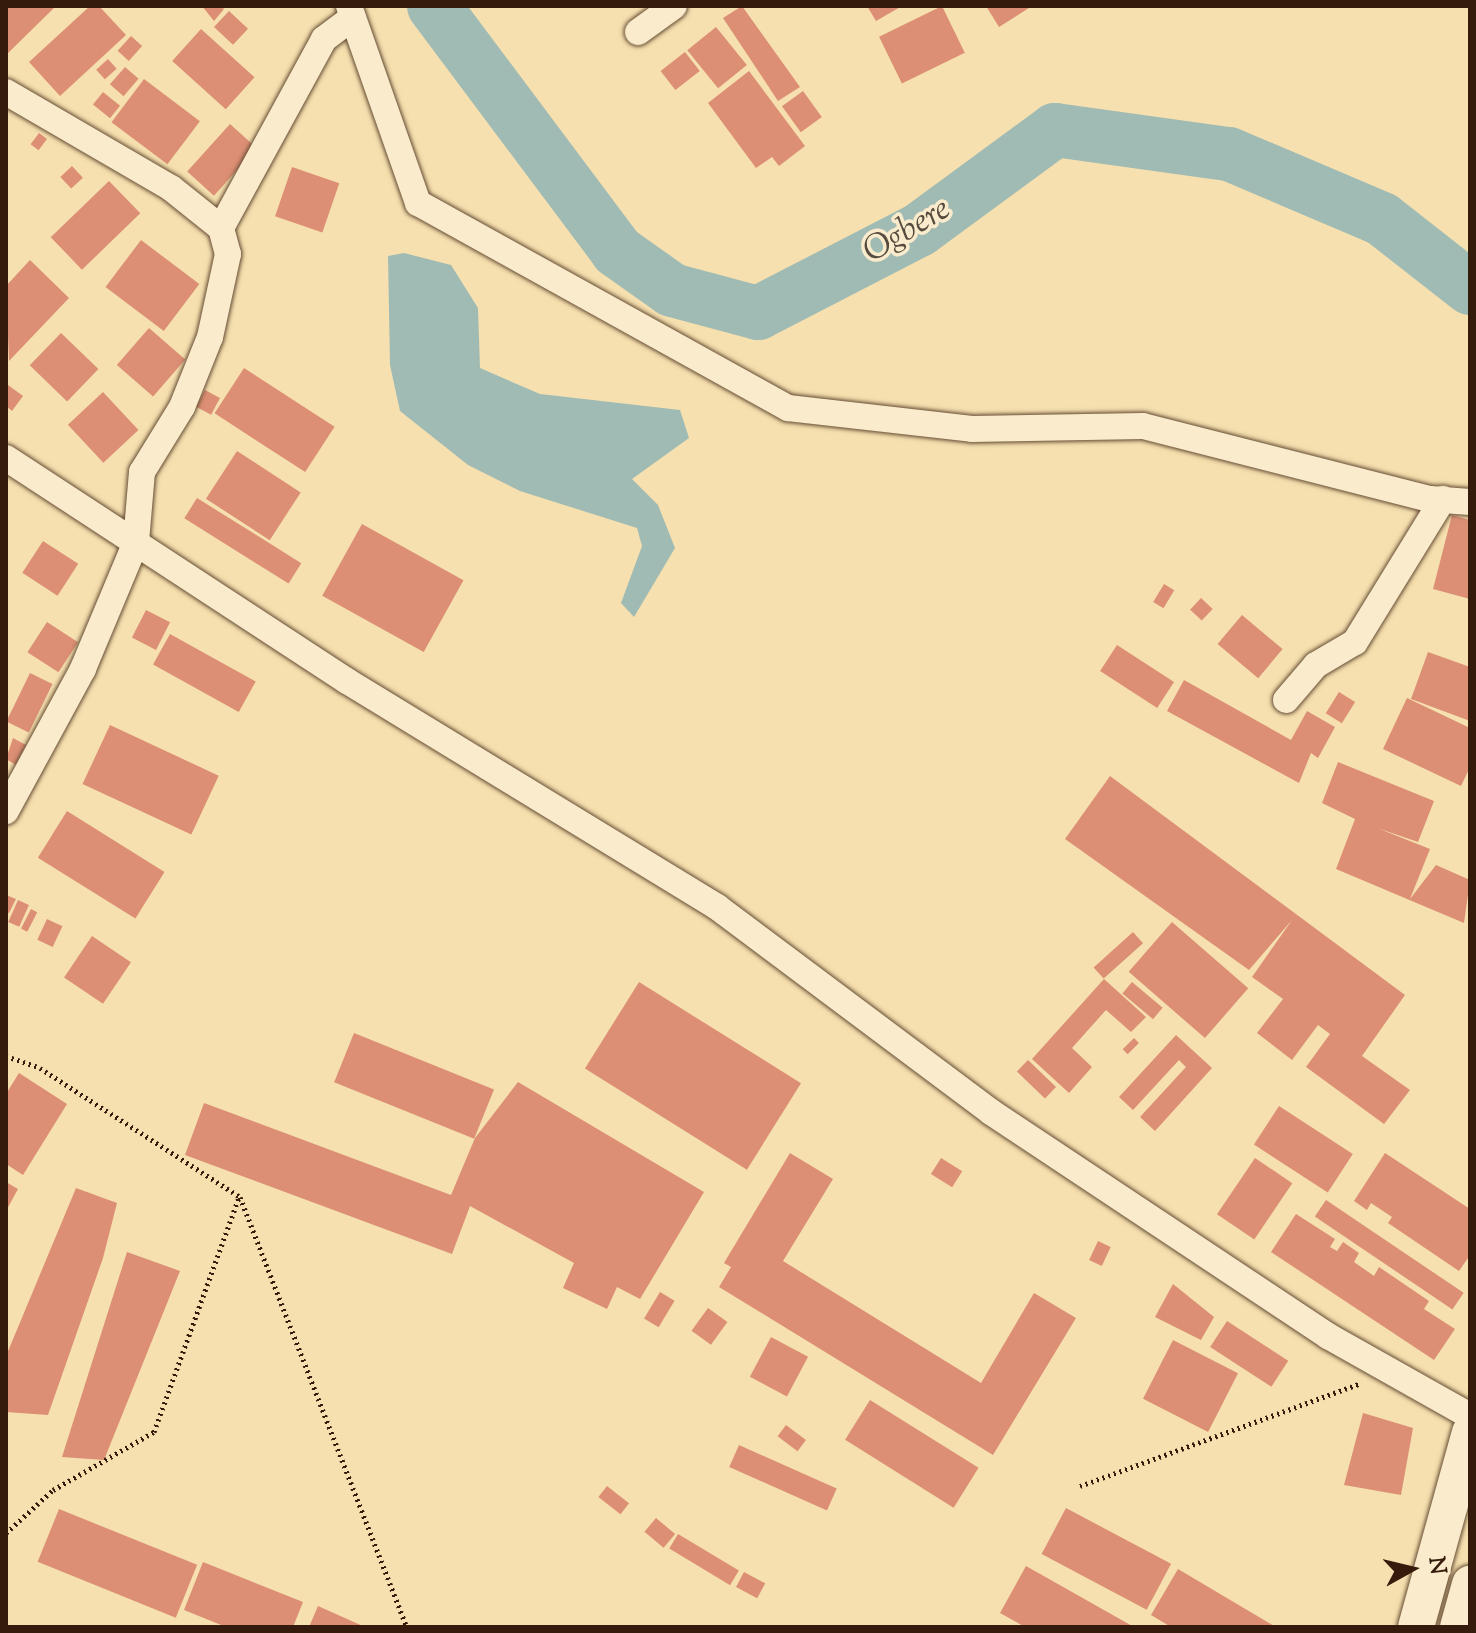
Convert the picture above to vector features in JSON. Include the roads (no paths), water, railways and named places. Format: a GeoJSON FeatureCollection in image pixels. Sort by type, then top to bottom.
{"type":"FeatureCollection","features":[{"type":"Feature","properties":{"kind":"main road"},"geometry":{"type":"LineString","coordinates":[[1416,1627],[1470,1432]]}},
{"type":"Feature","properties":{"kind":"main road"},"geometry":{"type":"LineString","coordinates":[[1458,1627],[1470,1584]]}},
{"type":"Feature","properties":{"kind":"street"},"geometry":{"type":"LineString","coordinates":[[638,32],[674,6]]}},
{"type":"Feature","properties":{"kind":"street"},"geometry":{"type":"LineString","coordinates":[[221,228],[324,39],[351,12],[418,203],[788,408],[972,429],[1143,426],[1443,499],[1470,502]]}},
{"type":"Feature","properties":{"kind":"street"},"geometry":{"type":"LineString","coordinates":[[6,92],[171,188],[221,228],[228,254],[210,337],[182,407],[142,472],[136,542],[83,669],[6,811]]}},
{"type":"Feature","properties":{"kind":"street"},"geometry":{"type":"LineString","coordinates":[[6,458],[717,907],[991,1112],[1390,1372],[1470,1416]]}},
{"type":"Feature","properties":{"kind":"street"},"geometry":{"type":"LineString","coordinates":[[1286,700],[1316,665],[1355,642],[1443,499]]}},
{"type":"Feature","properties":{"kind":"water"},"geometry":{"type":"Polygon","coordinates":[[[404,253],[451,265],[478,308],[480,368],[540,394],[680,410],[689,438],[632,479],[658,505],[675,548],[634,617],[621,603],[642,546],[637,528],[520,491],[468,465],[400,411],[390,365],[388,256],[404,253]]]}},
{"type":"Feature","properties":{"kind":"waterway","name":"Ogbere"},"geometry":{"type":"LineString","coordinates":[[434,6],[617,251],[672,290],[758,313],[919,230],[1055,130],[1229,154],[1382,219],[1470,288]]}}]}
